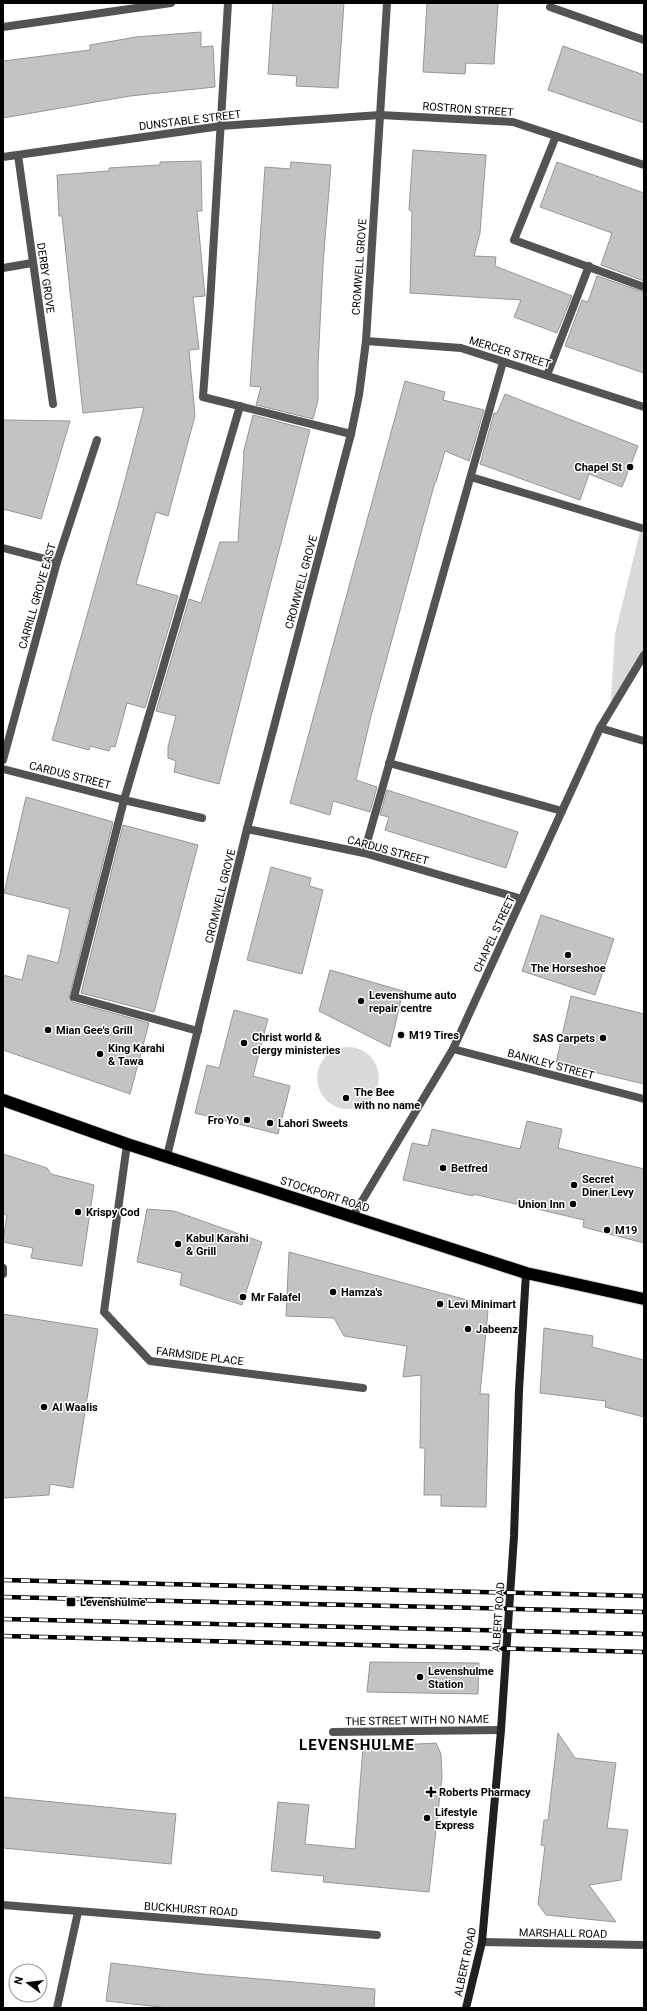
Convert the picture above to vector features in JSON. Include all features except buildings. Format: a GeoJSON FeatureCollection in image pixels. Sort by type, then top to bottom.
{"type":"FeatureCollection","features":[{"type":"Feature","properties":{"kind":"highway","name":"STOCKPORT ROAD"},"geometry":{"type":"LineString","coordinates":[[3,1100],[128,1144],[526,1273],[644,1299]]}},
{"type":"Feature","properties":{"kind":"main road","name":"ALBERT ROAD"},"geometry":{"type":"LineString","coordinates":[[466,2008],[482,1942],[501,1730],[514,1536],[519,1390],[526,1273]]}},
{"type":"Feature","properties":{"kind":"street"},"geometry":{"type":"LineString","coordinates":[[3,27],[171,3]]}},
{"type":"Feature","properties":{"kind":"street"},"geometry":{"type":"LineString","coordinates":[[228,3],[202,397],[351,434]]}},
{"type":"Feature","properties":{"kind":"street","name":"CROMWELL GROVE"},"geometry":{"type":"LineString","coordinates":[[167,1156],[247,829],[351,434],[359,395],[366,341],[386,3]]}},
{"type":"Feature","properties":{"kind":"street"},"geometry":{"type":"LineString","coordinates":[[550,7],[644,40]]}},
{"type":"Feature","properties":{"kind":"street","name":"DUNSTABLE STREET"},"geometry":{"type":"LineString","coordinates":[[3,157],[221,126],[380,115]]}},
{"type":"Feature","properties":{"kind":"street","name":"ROSTRON STREET"},"geometry":{"type":"LineString","coordinates":[[380,115],[513,122],[644,166]]}},
{"type":"Feature","properties":{"kind":"street"},"geometry":{"type":"LineString","coordinates":[[556,136],[514,240],[644,287]]}},
{"type":"Feature","properties":{"kind":"street","name":"DERBY GROVE"},"geometry":{"type":"LineString","coordinates":[[18,155],[53,404]]}},
{"type":"Feature","properties":{"kind":"street"},"geometry":{"type":"LineString","coordinates":[[3,268],[32,263]]}},
{"type":"Feature","properties":{"kind":"street"},"geometry":{"type":"LineString","coordinates":[[547,375],[589,266]]}},
{"type":"Feature","properties":{"kind":"street","name":"MERCER STREET"},"geometry":{"type":"LineString","coordinates":[[366,341],[461,348],[644,407]]}},
{"type":"Feature","properties":{"kind":"street"},"geometry":{"type":"LineString","coordinates":[[364,853],[504,362]]}},
{"type":"Feature","properties":{"kind":"street"},"geometry":{"type":"LineString","coordinates":[[198,1032],[74,997],[124,800],[240,406]]}},
{"type":"Feature","properties":{"kind":"street","name":"CARRILL GROVE EAST"},"geometry":{"type":"LineString","coordinates":[[3,760],[58,562],[97,440]]}},
{"type":"Feature","properties":{"kind":"street"},"geometry":{"type":"LineString","coordinates":[[471,477],[642,528]]}},
{"type":"Feature","properties":{"kind":"street"},"geometry":{"type":"LineString","coordinates":[[3,548],[58,562]]}},
{"type":"Feature","properties":{"kind":"street","name":"CHAPEL STREET"},"geometry":{"type":"LineString","coordinates":[[354,1216],[453,1049],[600,728],[644,655]]}},
{"type":"Feature","properties":{"kind":"street"},"geometry":{"type":"LineString","coordinates":[[600,728],[644,741]]}},
{"type":"Feature","properties":{"kind":"street"},"geometry":{"type":"LineString","coordinates":[[389,763],[562,811]]}},
{"type":"Feature","properties":{"kind":"street","name":"CARDUS STREET"},"geometry":{"type":"LineString","coordinates":[[3,769],[202,818]]}},
{"type":"Feature","properties":{"kind":"street","name":"CARDUS STREET"},"geometry":{"type":"LineString","coordinates":[[247,829],[364,853],[522,899]]}},
{"type":"Feature","properties":{"kind":"street","name":"BANKLEY STREET"},"geometry":{"type":"LineString","coordinates":[[453,1049],[644,1099]]}},
{"type":"Feature","properties":{"kind":"street","name":"FARMSIDE PLACE"},"geometry":{"type":"LineString","coordinates":[[128,1144],[104,1312],[111,1322],[150,1361],[363,1388]]}},
{"type":"Feature","properties":{"kind":"street"},"geometry":{"type":"LineString","coordinates":[[3,1268],[3,1274]]}},
{"type":"Feature","properties":{"kind":"street","name":"THE STREET WITH NO NAME"},"geometry":{"type":"LineString","coordinates":[[333,1732],[501,1730]]}},
{"type":"Feature","properties":{"kind":"street","name":"BUCKHURST ROAD"},"geometry":{"type":"LineString","coordinates":[[3,1905],[377,1935]]}},
{"type":"Feature","properties":{"kind":"street"},"geometry":{"type":"LineString","coordinates":[[56,2008],[78,1912]]}},
{"type":"Feature","properties":{"kind":"street","name":"MARSHALL ROAD"},"geometry":{"type":"LineString","coordinates":[[482,1942],[644,1945]]}},
{"type":"Feature","properties":{"kind":"shaded area"},"geometry":{"type":"Polygon","coordinates":[[[644,515],[644,655],[610,711],[615,634],[644,515]]]}},
{"type":"Feature","properties":{"kind":"shaded area"},"geometry":{"type":"Polygon","coordinates":[[[342,1047],[354,1047],[370,1056],[377,1066],[379,1078],[377,1090],[370,1100],[354,1109],[342,1109],[331,1104],[322,1095],[317,1084],[317,1072],[322,1061],[331,1052],[342,1047]]]}},
{"type":"Feature","properties":{"kind":"railway"},"geometry":{"type":"LineString","coordinates":[[3,1580],[644,1596]]}},
{"type":"Feature","properties":{"kind":"railway"},"geometry":{"type":"LineString","coordinates":[[3,1597],[644,1612]]}},
{"type":"Feature","properties":{"kind":"railway"},"geometry":{"type":"LineString","coordinates":[[3,1619],[644,1634]]}},
{"type":"Feature","properties":{"kind":"railway"},"geometry":{"type":"LineString","coordinates":[[3,1636],[644,1652]]}},
{"type":"Feature","properties":{"kind":"place","name":"Chapel St"},"geometry":{"type":"Point","coordinates":[630,467]}},
{"type":"Feature","properties":{"kind":"place","name":"The Horseshoe"},"geometry":{"type":"Point","coordinates":[568,955]}},
{"type":"Feature","properties":{"kind":"place","name":"Levenshume auto repair centre"},"geometry":{"type":"Point","coordinates":[361,1001]}},
{"type":"Feature","properties":{"kind":"place","name":"Mian Gee's Grill"},"geometry":{"type":"Point","coordinates":[48,1030]}},
{"type":"Feature","properties":{"kind":"place","name":"M19 Tires"},"geometry":{"type":"Point","coordinates":[401,1035]}},
{"type":"Feature","properties":{"kind":"place","name":"SAS Carpets"},"geometry":{"type":"Point","coordinates":[603,1038]}},
{"type":"Feature","properties":{"kind":"place","name":"Christ world & clergy ministeries"},"geometry":{"type":"Point","coordinates":[244,1043]}},
{"type":"Feature","properties":{"kind":"place","name":"King Karahi & Tawa"},"geometry":{"type":"Point","coordinates":[100,1054]}},
{"type":"Feature","properties":{"kind":"place","name":"The Bee with no name"},"geometry":{"type":"Point","coordinates":[346,1098]}},
{"type":"Feature","properties":{"kind":"place","name":"Fro Yo"},"geometry":{"type":"Point","coordinates":[247,1120]}},
{"type":"Feature","properties":{"kind":"place","name":"Lahori Sweets"},"geometry":{"type":"Point","coordinates":[270,1123]}},
{"type":"Feature","properties":{"kind":"place","name":"Betfred"},"geometry":{"type":"Point","coordinates":[443,1168]}},
{"type":"Feature","properties":{"kind":"place","name":"Secret Diner Levy"},"geometry":{"type":"Point","coordinates":[574,1185]}},
{"type":"Feature","properties":{"kind":"place","name":"Union Inn"},"geometry":{"type":"Point","coordinates":[573,1204]}},
{"type":"Feature","properties":{"kind":"place","name":"Krispy Cod"},"geometry":{"type":"Point","coordinates":[78,1212]}},
{"type":"Feature","properties":{"kind":"place","name":"M19"},"geometry":{"type":"Point","coordinates":[607,1230]}},
{"type":"Feature","properties":{"kind":"place","name":"Kabul Karahi & Grill"},"geometry":{"type":"Point","coordinates":[178,1244]}},
{"type":"Feature","properties":{"kind":"place","name":"Hamza's"},"geometry":{"type":"Point","coordinates":[333,1292]}},
{"type":"Feature","properties":{"kind":"place","name":"Mr Falafel"},"geometry":{"type":"Point","coordinates":[243,1297]}},
{"type":"Feature","properties":{"kind":"place","name":"Levi Minimart"},"geometry":{"type":"Point","coordinates":[440,1304]}},
{"type":"Feature","properties":{"kind":"place","name":"Jabeenz"},"geometry":{"type":"Point","coordinates":[468,1329]}},
{"type":"Feature","properties":{"kind":"place","name":"Al Waalis"},"geometry":{"type":"Point","coordinates":[44,1407]}},
{"type":"Feature","properties":{"kind":"place","name":"Levenshulme"},"geometry":{"type":"Point","coordinates":[71,1602]}},
{"type":"Feature","properties":{"kind":"place","name":"Levenshulme Station"},"geometry":{"type":"Point","coordinates":[420,1677]}},
{"type":"Feature","properties":{"kind":"place","name":"Roberts Pharmacy"},"geometry":{"type":"Point","coordinates":[431,1792]}},
{"type":"Feature","properties":{"kind":"place","name":"Lifestyle Express"},"geometry":{"type":"Point","coordinates":[427,1818]}},
{"type":"Feature","properties":{"kind":"district","name":"LEVENSHULME"},"geometry":{"type":"Point","coordinates":[357,1745]}}]}
